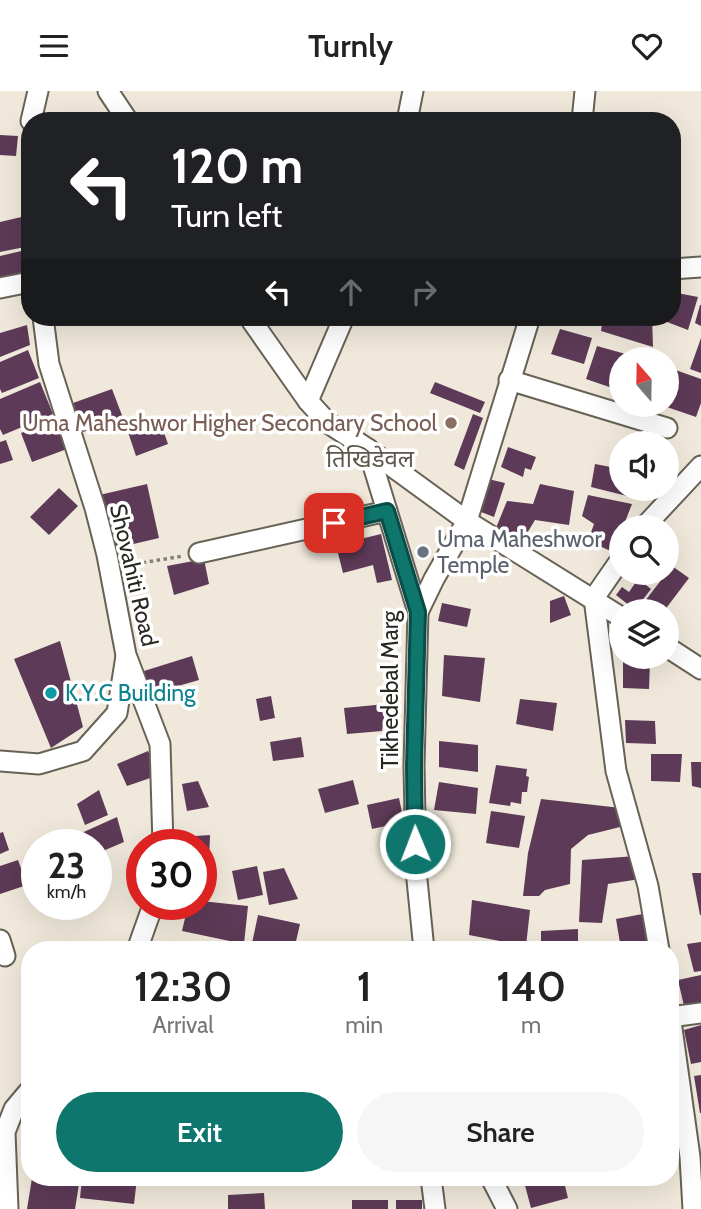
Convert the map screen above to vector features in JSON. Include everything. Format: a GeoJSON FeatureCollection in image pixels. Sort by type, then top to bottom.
{"type":"FeatureCollection","features":[{"type":"Feature","properties":{"kind":"street"},"geometry":{"type":"LineString","coordinates":[[34,112],[38,91]]}},
{"type":"Feature","properties":{"kind":"street"},"geometry":{"type":"LineString","coordinates":[[108,91],[122,112]]}},
{"type":"Feature","properties":{"kind":"street"},"geometry":{"type":"LineString","coordinates":[[409,112],[413,91]]}},
{"type":"Feature","properties":{"kind":"street"},"geometry":{"type":"LineString","coordinates":[[583,112],[585,91]]}},
{"type":"Feature","properties":{"kind":"street"},"geometry":{"type":"LineString","coordinates":[[681,268],[701,267]]}},
{"type":"Feature","properties":{"kind":"street"},"geometry":{"type":"LineString","coordinates":[[0,288],[21,284]]}},
{"type":"Feature","properties":{"kind":"street","name":"Shovahiti Road"},"geometry":{"type":"LineString","coordinates":[[44,326],[49,364],[95,508],[107,555],[126,655],[160,744],[163,829]]}},
{"type":"Feature","properties":{"kind":"street"},"geometry":{"type":"LineString","coordinates":[[255,326],[308,401],[328,423],[467,521],[609,609]]}},
{"type":"Feature","properties":{"kind":"street"},"geometry":{"type":"LineString","coordinates":[[308,401],[340,326]]}},
{"type":"Feature","properties":{"kind":"street"},"geometry":{"type":"LineString","coordinates":[[418,612],[467,521],[527,326]]}},
{"type":"Feature","properties":{"kind":"street"},"geometry":{"type":"LineString","coordinates":[[509,380],[667,428]]}},
{"type":"Feature","properties":{"kind":"street","name":"Tikhedebal Marg"},"geometry":{"type":"LineString","coordinates":[[368,449],[418,612],[414,766],[416,870],[423,941]]}},
{"type":"Feature","properties":{"kind":"street"},"geometry":{"type":"LineString","coordinates":[[655,515],[701,465]]}},
{"type":"Feature","properties":{"kind":"street"},"geometry":{"type":"LineString","coordinates":[[199,554],[387,511]]}},
{"type":"Feature","properties":{"kind":"street"},"geometry":{"type":"LineString","coordinates":[[609,577],[594,599],[616,771],[648,886],[657,941]]}},
{"type":"Feature","properties":{"kind":"street"},"geometry":{"type":"LineString","coordinates":[[0,761],[39,764],[83,751],[117,713],[126,655]]}},
{"type":"Feature","properties":{"kind":"street"},"geometry":{"type":"LineString","coordinates":[[679,655],[701,669]]}},
{"type":"Feature","properties":{"kind":"street"},"geometry":{"type":"LineString","coordinates":[[140,941],[148,920]]}},
{"type":"Feature","properties":{"kind":"street"},"geometry":{"type":"LineString","coordinates":[[679,1015],[701,1013]]}},
{"type":"Feature","properties":{"kind":"street"},"geometry":{"type":"LineString","coordinates":[[679,1064],[696,1156],[693,1209]]}},
{"type":"Feature","properties":{"kind":"street"},"geometry":{"type":"LineString","coordinates":[[8,1209],[5,1132],[7,1108],[21,1097]]}},
{"type":"Feature","properties":{"kind":"street"},"geometry":{"type":"LineString","coordinates":[[432,1186],[435,1209]]}},
{"type":"Feature","properties":{"kind":"street"},"geometry":{"type":"LineString","coordinates":[[495,1186],[507,1209]]}},
{"type":"Feature","properties":{"kind":"path"},"geometry":{"type":"LineString","coordinates":[[134,564],[199,554]]}},
{"type":"Feature","properties":{"kind":"building"},"geometry":{"type":"Polygon","coordinates":[[[0,135],[18,136],[16,156],[0,155],[0,135]]]}},
{"type":"Feature","properties":{"kind":"building"},"geometry":{"type":"Polygon","coordinates":[[[21,217],[21,248],[0,252],[0,222],[21,217]]]}},
{"type":"Feature","properties":{"kind":"building"},"geometry":{"type":"Polygon","coordinates":[[[21,251],[21,280],[0,283],[0,256],[21,251]]]}},
{"type":"Feature","properties":{"kind":"building"},"geometry":{"type":"Polygon","coordinates":[[[681,294],[698,297],[688,330],[678,326],[681,326],[681,294]]]}},
{"type":"Feature","properties":{"kind":"building"},"geometry":{"type":"Polygon","coordinates":[[[701,305],[701,326],[695,323],[701,305]]]}},
{"type":"Feature","properties":{"kind":"building"},"geometry":{"type":"Polygon","coordinates":[[[27,326],[30,345],[0,357],[0,333],[27,326]]]}},
{"type":"Feature","properties":{"kind":"building"},"geometry":{"type":"Polygon","coordinates":[[[602,326],[652,326],[653,347],[601,331],[602,326]]]}},
{"type":"Feature","properties":{"kind":"building"},"geometry":{"type":"Polygon","coordinates":[[[560,329],[592,338],[584,364],[551,354],[560,329]]]}},
{"type":"Feature","properties":{"kind":"building"},"geometry":{"type":"Polygon","coordinates":[[[701,338],[701,373],[690,369],[701,338]]]}},
{"type":"Feature","properties":{"kind":"building"},"geometry":{"type":"Polygon","coordinates":[[[597,346],[609,349],[609,387],[586,379],[597,346]]]}},
{"type":"Feature","properties":{"kind":"building"},"geometry":{"type":"Polygon","coordinates":[[[28,350],[39,378],[2,393],[0,362],[28,350]]]}},
{"type":"Feature","properties":{"kind":"building"},"geometry":{"type":"Polygon","coordinates":[[[679,371],[701,379],[701,403],[696,417],[679,411],[679,371]]]}},
{"type":"Feature","properties":{"kind":"building"},"geometry":{"type":"Polygon","coordinates":[[[40,382],[53,414],[3,435],[0,429],[0,399],[40,382]]]}},
{"type":"Feature","properties":{"kind":"building"},"geometry":{"type":"Polygon","coordinates":[[[435,382],[485,402],[480,413],[430,393],[435,382]]]}},
{"type":"Feature","properties":{"kind":"building"},"geometry":{"type":"Polygon","coordinates":[[[112,389],[123,418],[83,432],[73,403],[112,389]]]}},
{"type":"Feature","properties":{"kind":"building"},"geometry":{"type":"Polygon","coordinates":[[[473,414],[483,418],[464,470],[454,465],[473,414]]]}},
{"type":"Feature","properties":{"kind":"building"},"geometry":{"type":"Polygon","coordinates":[[[56,420],[67,449],[32,462],[21,433],[56,420]]]}},
{"type":"Feature","properties":{"kind":"building"},"geometry":{"type":"Polygon","coordinates":[[[160,421],[168,444],[136,456],[128,432],[160,421]]]}},
{"type":"Feature","properties":{"kind":"building"},"geometry":{"type":"Polygon","coordinates":[[[6,440],[13,460],[0,464],[0,442],[6,440]]]}},
{"type":"Feature","properties":{"kind":"building"},"geometry":{"type":"Polygon","coordinates":[[[508,447],[536,457],[531,470],[525,468],[523,477],[501,467],[508,447]]]}},
{"type":"Feature","properties":{"kind":"building"},"geometry":{"type":"Polygon","coordinates":[[[595,464],[609,467],[609,492],[591,487],[595,464]]]}},
{"type":"Feature","properties":{"kind":"building"},"geometry":{"type":"Polygon","coordinates":[[[488,479],[505,483],[494,517],[476,510],[488,479]]]}},
{"type":"Feature","properties":{"kind":"building"},"geometry":{"type":"Polygon","coordinates":[[[147,484],[159,538],[108,550],[95,496],[147,484]]]}},
{"type":"Feature","properties":{"kind":"building"},"geometry":{"type":"Polygon","coordinates":[[[540,484],[574,491],[569,525],[535,520],[523,540],[506,538],[496,528],[507,501],[533,504],[540,484]]]}},
{"type":"Feature","properties":{"kind":"building"},"geometry":{"type":"Polygon","coordinates":[[[59,488],[78,506],[49,535],[30,517],[59,488]]]}},
{"type":"Feature","properties":{"kind":"building"},"geometry":{"type":"Polygon","coordinates":[[[588,495],[632,504],[628,515],[609,515],[609,550],[588,541],[594,524],[582,516],[588,495]]]}},
{"type":"Feature","properties":{"kind":"building"},"geometry":{"type":"Polygon","coordinates":[[[381,534],[392,580],[377,583],[373,565],[343,573],[336,545],[381,534]]]}},
{"type":"Feature","properties":{"kind":"building"},"geometry":{"type":"Polygon","coordinates":[[[204,559],[209,584],[174,595],[167,566],[204,559]]]}},
{"type":"Feature","properties":{"kind":"building"},"geometry":{"type":"Polygon","coordinates":[[[679,571],[689,578],[673,599],[646,599],[657,585],[679,585],[679,571]]]}},
{"type":"Feature","properties":{"kind":"building"},"geometry":{"type":"Polygon","coordinates":[[[634,585],[646,585],[651,589],[643,599],[621,599],[616,595],[622,587],[629,592],[634,585]]]}},
{"type":"Feature","properties":{"kind":"building"},"geometry":{"type":"Polygon","coordinates":[[[564,596],[571,615],[550,623],[550,601],[564,596]]]}},
{"type":"Feature","properties":{"kind":"building"},"geometry":{"type":"Polygon","coordinates":[[[442,603],[471,609],[467,627],[438,621],[442,603]]]}},
{"type":"Feature","properties":{"kind":"building","name":"K.Y.C Building"},"geometry":{"type":"Polygon","coordinates":[[[60,641],[83,727],[51,748],[14,659],[60,641]]]}},
{"type":"Feature","properties":{"kind":"building"},"geometry":{"type":"Polygon","coordinates":[[[444,655],[485,658],[480,702],[442,696],[444,655]]]}},
{"type":"Feature","properties":{"kind":"building"},"geometry":{"type":"Polygon","coordinates":[[[192,656],[199,680],[150,694],[144,671],[192,656]]]}},
{"type":"Feature","properties":{"kind":"building"},"geometry":{"type":"Polygon","coordinates":[[[623,669],[650,669],[649,689],[623,688],[623,669]]]}},
{"type":"Feature","properties":{"kind":"building"},"geometry":{"type":"Polygon","coordinates":[[[271,696],[275,718],[260,721],[256,699],[271,696]]]}},
{"type":"Feature","properties":{"kind":"building"},"geometry":{"type":"Polygon","coordinates":[[[520,699],[557,703],[553,731],[516,724],[520,699]]]}},
{"type":"Feature","properties":{"kind":"building"},"geometry":{"type":"Polygon","coordinates":[[[386,704],[382,731],[347,734],[344,708],[386,704]]]}},
{"type":"Feature","properties":{"kind":"building"},"geometry":{"type":"Polygon","coordinates":[[[625,720],[655,721],[656,744],[626,743],[625,720]]]}},
{"type":"Feature","properties":{"kind":"building"},"geometry":{"type":"Polygon","coordinates":[[[301,737],[304,757],[273,761],[270,742],[301,737]]]}},
{"type":"Feature","properties":{"kind":"building"},"geometry":{"type":"Polygon","coordinates":[[[439,741],[478,745],[478,772],[439,767],[439,741]]]}},
{"type":"Feature","properties":{"kind":"building"},"geometry":{"type":"Polygon","coordinates":[[[148,751],[159,775],[127,786],[117,764],[148,751]]]}},
{"type":"Feature","properties":{"kind":"building"},"geometry":{"type":"Polygon","coordinates":[[[651,754],[682,754],[680,782],[651,781],[651,754]]]}},
{"type":"Feature","properties":{"kind":"building"},"geometry":{"type":"Polygon","coordinates":[[[691,762],[701,762],[701,788],[692,786],[691,762]]]}},
{"type":"Feature","properties":{"kind":"building"},"geometry":{"type":"Polygon","coordinates":[[[496,765],[527,769],[527,792],[522,792],[521,804],[511,802],[510,806],[489,803],[496,765]]]}},
{"type":"Feature","properties":{"kind":"building"},"geometry":{"type":"Polygon","coordinates":[[[353,780],[359,804],[325,813],[318,789],[353,780]]]}},
{"type":"Feature","properties":{"kind":"building"},"geometry":{"type":"Polygon","coordinates":[[[198,781],[209,807],[187,811],[182,784],[198,781]]]}},
{"type":"Feature","properties":{"kind":"building"},"geometry":{"type":"Polygon","coordinates":[[[439,782],[478,788],[476,814],[434,810],[439,782]]]}},
{"type":"Feature","properties":{"kind":"building"},"geometry":{"type":"Polygon","coordinates":[[[99,790],[108,815],[85,825],[77,804],[99,790]]]}},
{"type":"Feature","properties":{"kind":"building"},"geometry":{"type":"Polygon","coordinates":[[[399,798],[404,822],[372,829],[367,805],[399,798]]]}},
{"type":"Feature","properties":{"kind":"building"},"geometry":{"type":"Polygon","coordinates":[[[541,799],[621,808],[624,826],[588,835],[571,849],[570,884],[545,890],[539,896],[523,896],[528,853],[541,799]]]}},
{"type":"Feature","properties":{"kind":"building"},"geometry":{"type":"Polygon","coordinates":[[[491,811],[525,816],[519,848],[486,843],[491,811]]]}},
{"type":"Feature","properties":{"kind":"building"},"geometry":{"type":"Polygon","coordinates":[[[117,817],[124,842],[112,847],[112,829],[90,829],[117,817]]]}},
{"type":"Feature","properties":{"kind":"building"},"geometry":{"type":"Polygon","coordinates":[[[3,832],[9,850],[0,854],[0,833],[3,832]]]}},
{"type":"Feature","properties":{"kind":"building"},"geometry":{"type":"Polygon","coordinates":[[[636,856],[640,879],[608,884],[602,923],[579,922],[582,860],[636,856]]]}},
{"type":"Feature","properties":{"kind":"building"},"geometry":{"type":"Polygon","coordinates":[[[18,860],[21,887],[0,894],[0,866],[18,860]]]}},
{"type":"Feature","properties":{"kind":"building"},"geometry":{"type":"Polygon","coordinates":[[[257,866],[263,895],[238,900],[232,871],[257,866]]]}},
{"type":"Feature","properties":{"kind":"building"},"geometry":{"type":"Polygon","coordinates":[[[284,868],[298,899],[269,905],[263,872],[284,868]]]}},
{"type":"Feature","properties":{"kind":"building"},"geometry":{"type":"Polygon","coordinates":[[[692,873],[701,873],[701,915],[700,915],[692,873]]]}},
{"type":"Feature","properties":{"kind":"building"},"geometry":{"type":"Polygon","coordinates":[[[472,900],[530,910],[527,941],[500,941],[469,935],[472,900]]]}},
{"type":"Feature","properties":{"kind":"building"},"geometry":{"type":"Polygon","coordinates":[[[217,903],[248,906],[244,941],[230,941],[182,931],[185,920],[217,920],[217,903]]]}},
{"type":"Feature","properties":{"kind":"building"},"geometry":{"type":"Polygon","coordinates":[[[648,913],[648,941],[620,941],[616,919],[648,913]]]}},
{"type":"Feature","properties":{"kind":"building"},"geometry":{"type":"Polygon","coordinates":[[[258,915],[300,924],[296,941],[252,941],[258,915]]]}},
{"type":"Feature","properties":{"kind":"building"},"geometry":{"type":"Polygon","coordinates":[[[578,929],[578,941],[541,941],[541,931],[578,929]]]}},
{"type":"Feature","properties":{"kind":"building"},"geometry":{"type":"Polygon","coordinates":[[[701,942],[701,971],[694,972],[687,944],[701,942]]]}},
{"type":"Feature","properties":{"kind":"building"},"geometry":{"type":"Polygon","coordinates":[[[701,975],[701,1003],[684,1006],[679,980],[701,975]]]}},
{"type":"Feature","properties":{"kind":"building"},"geometry":{"type":"Polygon","coordinates":[[[701,1025],[701,1062],[691,1064],[684,1030],[701,1025]]]}},
{"type":"Feature","properties":{"kind":"building"},"geometry":{"type":"Polygon","coordinates":[[[701,1075],[701,1113],[700,1113],[694,1076],[701,1075]]]}},
{"type":"Feature","properties":{"kind":"building"},"geometry":{"type":"Polygon","coordinates":[[[31,1186],[79,1186],[75,1209],[27,1209],[31,1186]]]}},
{"type":"Feature","properties":{"kind":"building"},"geometry":{"type":"Polygon","coordinates":[[[81,1186],[136,1186],[134,1204],[80,1198],[81,1186]]]}},
{"type":"Feature","properties":{"kind":"building"},"geometry":{"type":"Polygon","coordinates":[[[525,1186],[565,1186],[568,1198],[531,1208],[525,1186]]]}},
{"type":"Feature","properties":{"kind":"building"},"geometry":{"type":"Polygon","coordinates":[[[264,1193],[265,1209],[228,1209],[228,1195],[264,1193]]]}},
{"type":"Feature","properties":{"kind":"building"},"geometry":{"type":"Polygon","coordinates":[[[352,1200],[388,1200],[388,1209],[352,1209],[352,1200]]]}},
{"type":"Feature","properties":{"kind":"building"},"geometry":{"type":"Polygon","coordinates":[[[396,1200],[422,1200],[422,1209],[396,1209],[396,1200]]]}},
{"type":"Feature","properties":{"kind":"place","name":"Uma Maheshwor Higher Secondary School"},"geometry":{"type":"Point","coordinates":[451,423]}},
{"type":"Feature","properties":{"kind":"place","name":"Uma Maheshwor Temple"},"geometry":{"type":"Point","coordinates":[423,552]}},
{"type":"Feature","properties":{"kind":"place","name":"K.Y.C Building"},"geometry":{"type":"Point","coordinates":[51,693]}},
{"type":"Feature","properties":{"kind":"district","name":"तिखिडेवल"},"geometry":{"type":"Point","coordinates":[370,459]}},
{"type":"Feature","properties":{"kind":"route"},"geometry":{"type":"LineString","coordinates":[[334,523],[387,511],[418,612],[415,844]]}}]}
